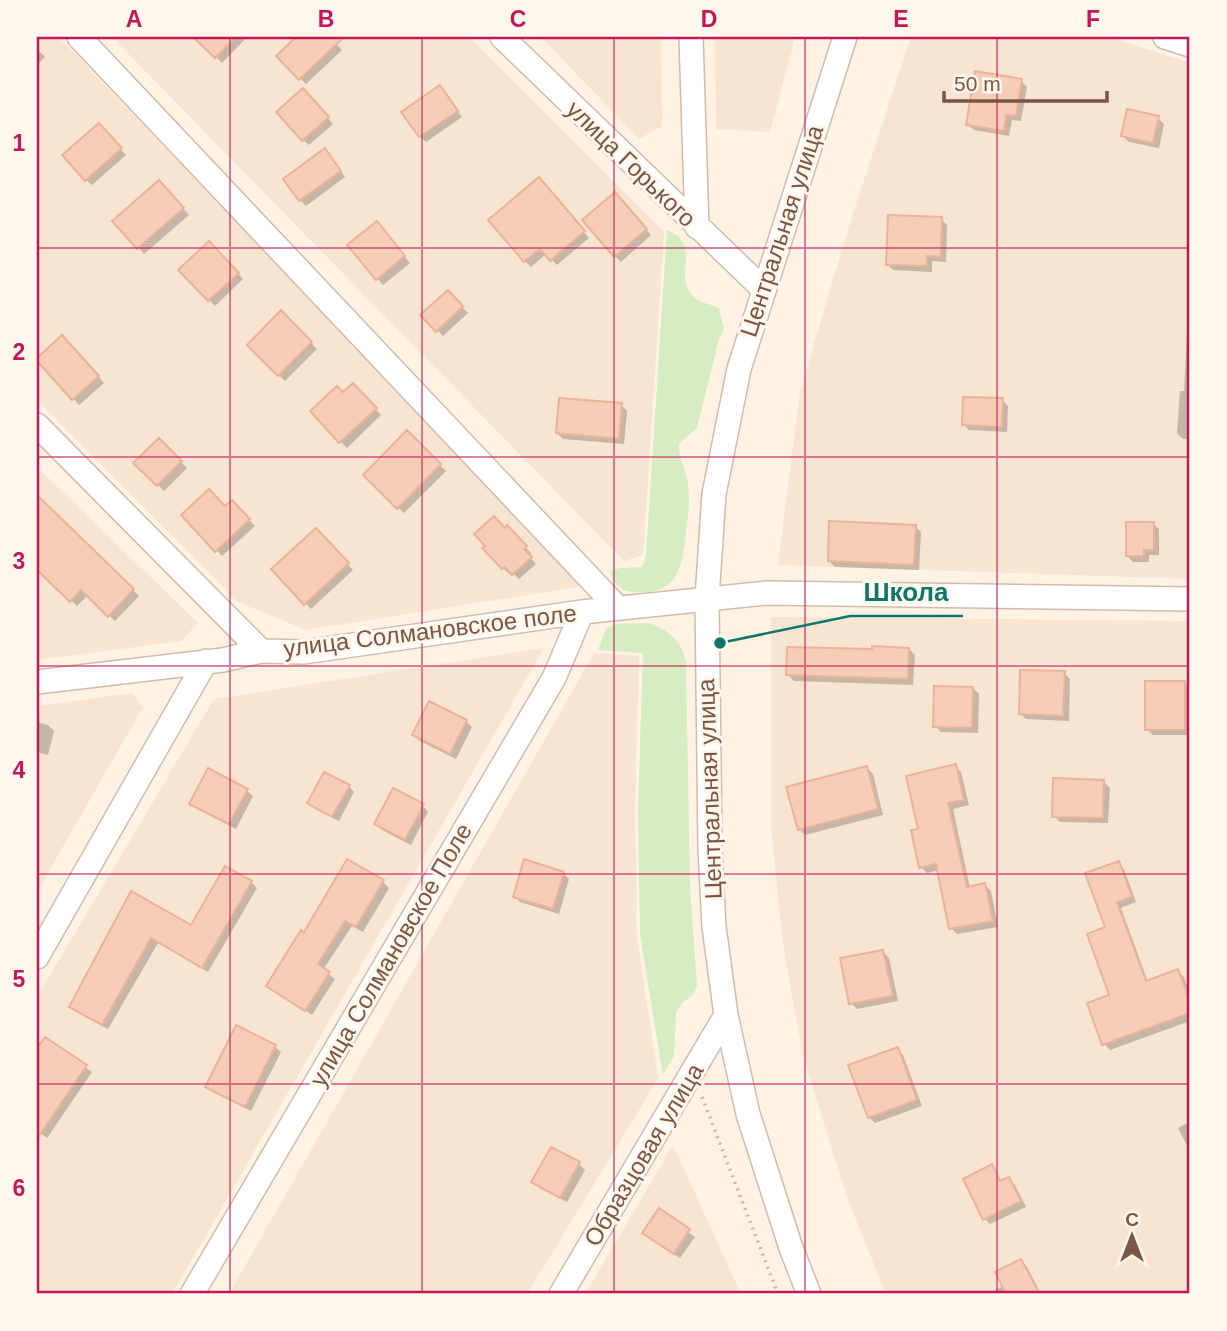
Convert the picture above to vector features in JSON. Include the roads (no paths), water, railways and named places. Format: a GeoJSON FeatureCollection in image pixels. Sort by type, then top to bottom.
{"type":"FeatureCollection","features":[{"type":"Feature","properties":{"kind":"street"},"geometry":{"type":"LineString","coordinates":[[79,37],[618,608]]}},
{"type":"Feature","properties":{"kind":"street","name":"улица Горького"},"geometry":{"type":"LineString","coordinates":[[502,37],[763,289]]}},
{"type":"Feature","properties":{"kind":"street"},"geometry":{"type":"LineString","coordinates":[[691,37],[696,227]]}},
{"type":"Feature","properties":{"kind":"street","name":"Центральная улица"},"geometry":{"type":"LineString","coordinates":[[809,1294],[791,1248],[748,1114],[726,1015],[714,928],[709,849],[707,598],[715,494],[739,369],[845,37]]}},
{"type":"Feature","properties":{"kind":"street"},"geometry":{"type":"LineString","coordinates":[[1166,37],[1190,45]]}},
{"type":"Feature","properties":{"kind":"street","name":"улица Солмановское поле"},"geometry":{"type":"LineString","coordinates":[[37,425],[261,651],[304,652],[582,612],[766,593],[1190,599]]}},
{"type":"Feature","properties":{"kind":"street","name":"улица Солмановское Поле"},"geometry":{"type":"LineString","coordinates":[[192,1294],[554,678],[582,612]]}},
{"type":"Feature","properties":{"kind":"street"},"geometry":{"type":"LineString","coordinates":[[37,682],[223,660],[261,651]]}},
{"type":"Feature","properties":{"kind":"street"},"geometry":{"type":"LineString","coordinates":[[37,957],[206,661]]}},
{"type":"Feature","properties":{"kind":"street","name":"Образцовая улица"},"geometry":{"type":"LineString","coordinates":[[561,1294],[726,1015]]}},
{"type":"Feature","properties":{"kind":"place","name":"Школа"},"geometry":{"type":"Point","coordinates":[720,643]}}]}
